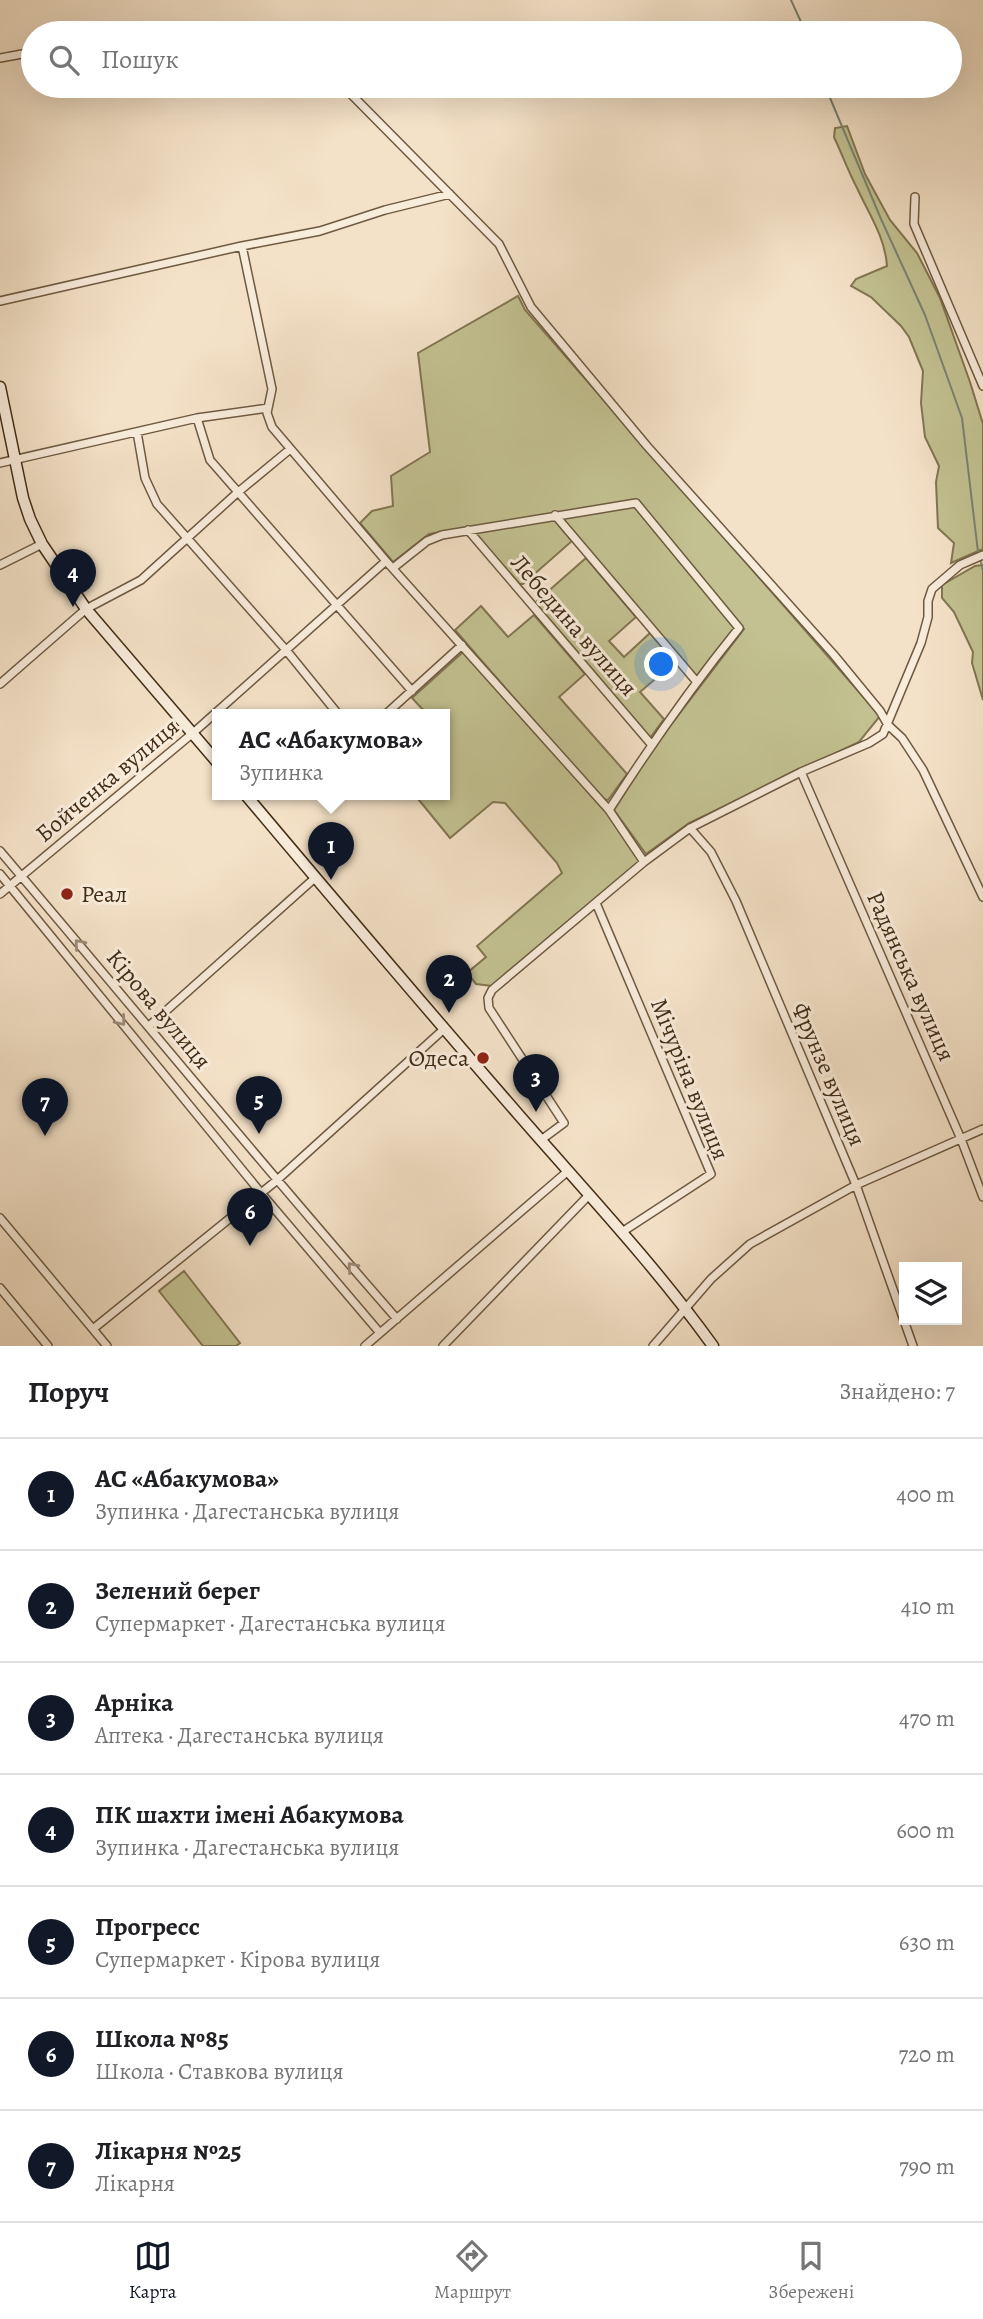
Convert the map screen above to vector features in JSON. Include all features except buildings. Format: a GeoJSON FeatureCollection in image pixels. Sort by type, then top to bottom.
{"type":"FeatureCollection","features":[{"type":"Feature","properties":{"kind":"street"},"geometry":{"type":"LineString","coordinates":[[0,58],[21,54]]}},
{"type":"Feature","properties":{"kind":"street"},"geometry":{"type":"LineString","coordinates":[[354,98],[499,244],[531,307],[647,446],[834,655],[880,711],[888,725],[902,738],[923,771],[983,897]]}},
{"type":"Feature","properties":{"kind":"street"},"geometry":{"type":"LineString","coordinates":[[0,301],[242,246],[320,232],[385,210],[450,194]]}},
{"type":"Feature","properties":{"kind":"street"},"geometry":{"type":"LineString","coordinates":[[915,197],[914,224],[983,386]]}},
{"type":"Feature","properties":{"kind":"street"},"geometry":{"type":"LineString","coordinates":[[242,246],[272,389],[268,408],[271,427],[386,561],[610,810],[644,862]]}},
{"type":"Feature","properties":{"kind":"street"},"geometry":{"type":"LineString","coordinates":[[0,387],[23,498],[43,544],[86,608],[212,756]]}},
{"type":"Feature","properties":{"kind":"street"},"geometry":{"type":"LineString","coordinates":[[0,463],[197,418],[268,408]]}},
{"type":"Feature","properties":{"kind":"street"},"geometry":{"type":"LineString","coordinates":[[197,418],[210,460],[412,691]]}},
{"type":"Feature","properties":{"kind":"street"},"geometry":{"type":"LineString","coordinates":[[137,432],[145,478],[157,504],[286,650],[334,709]]}},
{"type":"Feature","properties":{"kind":"street"},"geometry":{"type":"LineString","coordinates":[[0,684],[86,608],[141,580],[289,450]]}},
{"type":"Feature","properties":{"kind":"street"},"geometry":{"type":"LineString","coordinates":[[393,568],[427,541],[442,535],[636,503],[739,628],[696,681],[651,744],[610,810]]}},
{"type":"Feature","properties":{"kind":"street"},"geometry":{"type":"LineString","coordinates":[[555,515],[696,681]]}},
{"type":"Feature","properties":{"kind":"street","name":"Лебедина вулиця"},"geometry":{"type":"LineString","coordinates":[[468,530],[651,744]]}},
{"type":"Feature","properties":{"kind":"street"},"geometry":{"type":"LineString","coordinates":[[0,565],[43,544]]}},
{"type":"Feature","properties":{"kind":"street"},"geometry":{"type":"LineString","coordinates":[[541,1140],[564,1123],[489,1008],[488,998],[492,990],[644,862],[690,828],[801,772],[870,743],[883,734],[921,643],[932,589],[960,565],[983,555]]}},
{"type":"Feature","properties":{"kind":"street","name":"Бойченка вулиця"},"geometry":{"type":"LineString","coordinates":[[220,709],[386,561]]}},
{"type":"Feature","properties":{"kind":"street"},"geometry":{"type":"LineString","coordinates":[[392,709],[461,645]]}},
{"type":"Feature","properties":{"kind":"street","name":"Бойченка вулиця"},"geometry":{"type":"LineString","coordinates":[[0,894],[212,716]]}},
{"type":"Feature","properties":{"kind":"street","name":"Радянська вулиця"},"geometry":{"type":"LineString","coordinates":[[801,772],[961,1139],[983,1197]]}},
{"type":"Feature","properties":{"kind":"street"},"geometry":{"type":"LineString","coordinates":[[250,800],[444,1029],[622,1232],[713,1346]]}},
{"type":"Feature","properties":{"kind":"street","name":"Фрунзе вулиця"},"geometry":{"type":"LineString","coordinates":[[690,828],[711,852],[736,901],[856,1185],[913,1346]]}},
{"type":"Feature","properties":{"kind":"street","name":"Кірова вулиця"},"geometry":{"type":"LineString","coordinates":[[0,851],[276,1181],[397,1319]]}},
{"type":"Feature","properties":{"kind":"street","name":"Кірова вулиця"},"geometry":{"type":"LineString","coordinates":[[0,874],[261,1193],[380,1333]]}},
{"type":"Feature","properties":{"kind":"street"},"geometry":{"type":"LineString","coordinates":[[149,1026],[316,877]]}},
{"type":"Feature","properties":{"kind":"street","name":"Мічуріна вулиця"},"geometry":{"type":"LineString","coordinates":[[596,903],[711,1174],[622,1232]]}},
{"type":"Feature","properties":{"kind":"street"},"geometry":{"type":"LineString","coordinates":[[93,1329],[276,1181],[444,1029]]}},
{"type":"Feature","properties":{"kind":"street"},"geometry":{"type":"LineString","coordinates":[[653,1346],[711,1279],[750,1244],[856,1185],[983,1129]]}},
{"type":"Feature","properties":{"kind":"street"},"geometry":{"type":"LineString","coordinates":[[365,1346],[568,1171]]}},
{"type":"Feature","properties":{"kind":"street"},"geometry":{"type":"LineString","coordinates":[[443,1346],[589,1195]]}},
{"type":"Feature","properties":{"kind":"street"},"geometry":{"type":"LineString","coordinates":[[0,1218],[107,1346]]}},
{"type":"Feature","properties":{"kind":"street"},"geometry":{"type":"LineString","coordinates":[[0,1288],[48,1346]]}},
{"type":"Feature","properties":{"kind":"shaded area"},"geometry":{"type":"Polygon","coordinates":[[[847,126],[865,174],[890,220],[917,253],[940,298],[983,424],[983,549],[951,563],[954,543],[938,528],[936,482],[939,466],[925,437],[921,403],[923,371],[909,337],[901,326],[871,297],[851,286],[856,279],[887,266],[880,235],[834,137],[835,128],[847,126]]]}},
{"type":"Feature","properties":{"kind":"shaded area"},"geometry":{"type":"Polygon","coordinates":[[[518,296],[525,310],[880,716],[859,742],[689,823],[646,854],[614,810],[654,747],[744,629],[638,500],[429,534],[393,562],[360,523],[372,511],[393,506],[391,476],[430,452],[418,353],[518,296]]]}},
{"type":"Feature","properties":{"kind":"shaded area"},"geometry":{"type":"Polygon","coordinates":[[[634,506],[735,628],[696,677],[559,516],[634,506]]]}},
{"type":"Feature","properties":{"kind":"shaded area"},"geometry":{"type":"Polygon","coordinates":[[[552,517],[572,541],[523,584],[518,584],[473,531],[552,517]]]}},
{"type":"Feature","properties":{"kind":"shaded area"},"geometry":{"type":"Polygon","coordinates":[[[586,558],[636,617],[609,641],[624,657],[650,633],[675,662],[640,692],[664,719],[650,738],[536,606],[537,601],[586,558]]]}},
{"type":"Feature","properties":{"kind":"shaded area"},"geometry":{"type":"Polygon","coordinates":[[[983,565],[983,700],[972,663],[973,652],[954,612],[942,598],[942,585],[975,566],[983,565]]]}},
{"type":"Feature","properties":{"kind":"shaded area"},"geometry":{"type":"Polygon","coordinates":[[[481,606],[508,637],[534,615],[585,674],[559,697],[627,774],[608,800],[602,799],[455,630],[481,606]]]}},
{"type":"Feature","properties":{"kind":"shaded area"},"geometry":{"type":"Polygon","coordinates":[[[463,652],[606,809],[641,861],[492,986],[476,984],[467,973],[486,957],[477,946],[562,873],[557,863],[505,803],[493,802],[450,838],[419,800],[450,800],[450,709],[422,709],[412,698],[463,652]]]}},
{"type":"Feature","properties":{"kind":"shaded area"},"geometry":{"type":"Polygon","coordinates":[[[184,1271],[240,1343],[236,1346],[203,1346],[159,1291],[184,1271]]]}},
{"type":"Feature","properties":{"kind":"waterway"},"geometry":{"type":"LineString","coordinates":[[791,0],[801,21]]}},
{"type":"Feature","properties":{"kind":"waterway"},"geometry":{"type":"LineString","coordinates":[[830,98],[925,315],[962,418],[978,552]]}},
{"type":"Feature","properties":{"kind":"waterway"},"geometry":{"type":"LineString","coordinates":[[981,562],[983,571]]}},
{"type":"Feature","properties":{"kind":"place","name":"ПК шахти імені Абакумова"},"geometry":{"type":"Point","coordinates":[73,607]}},
{"type":"Feature","properties":{"kind":"place","name":"АС «Абакумова»"},"geometry":{"type":"Point","coordinates":[331,880]}},
{"type":"Feature","properties":{"kind":"place","name":"Реал"},"geometry":{"type":"Point","coordinates":[67,894]}},
{"type":"Feature","properties":{"kind":"place","name":"Зелений берег"},"geometry":{"type":"Point","coordinates":[449,1013]}},
{"type":"Feature","properties":{"kind":"place","name":"Одеса"},"geometry":{"type":"Point","coordinates":[483,1058]}},
{"type":"Feature","properties":{"kind":"place","name":"Арніка"},"geometry":{"type":"Point","coordinates":[536,1112]}},
{"type":"Feature","properties":{"kind":"place","name":"Прогресс"},"geometry":{"type":"Point","coordinates":[259,1134]}},
{"type":"Feature","properties":{"kind":"place","name":"Лікарня №25"},"geometry":{"type":"Point","coordinates":[45,1136]}},
{"type":"Feature","properties":{"kind":"place","name":"Школа №85"},"geometry":{"type":"Point","coordinates":[250,1246]}}]}
